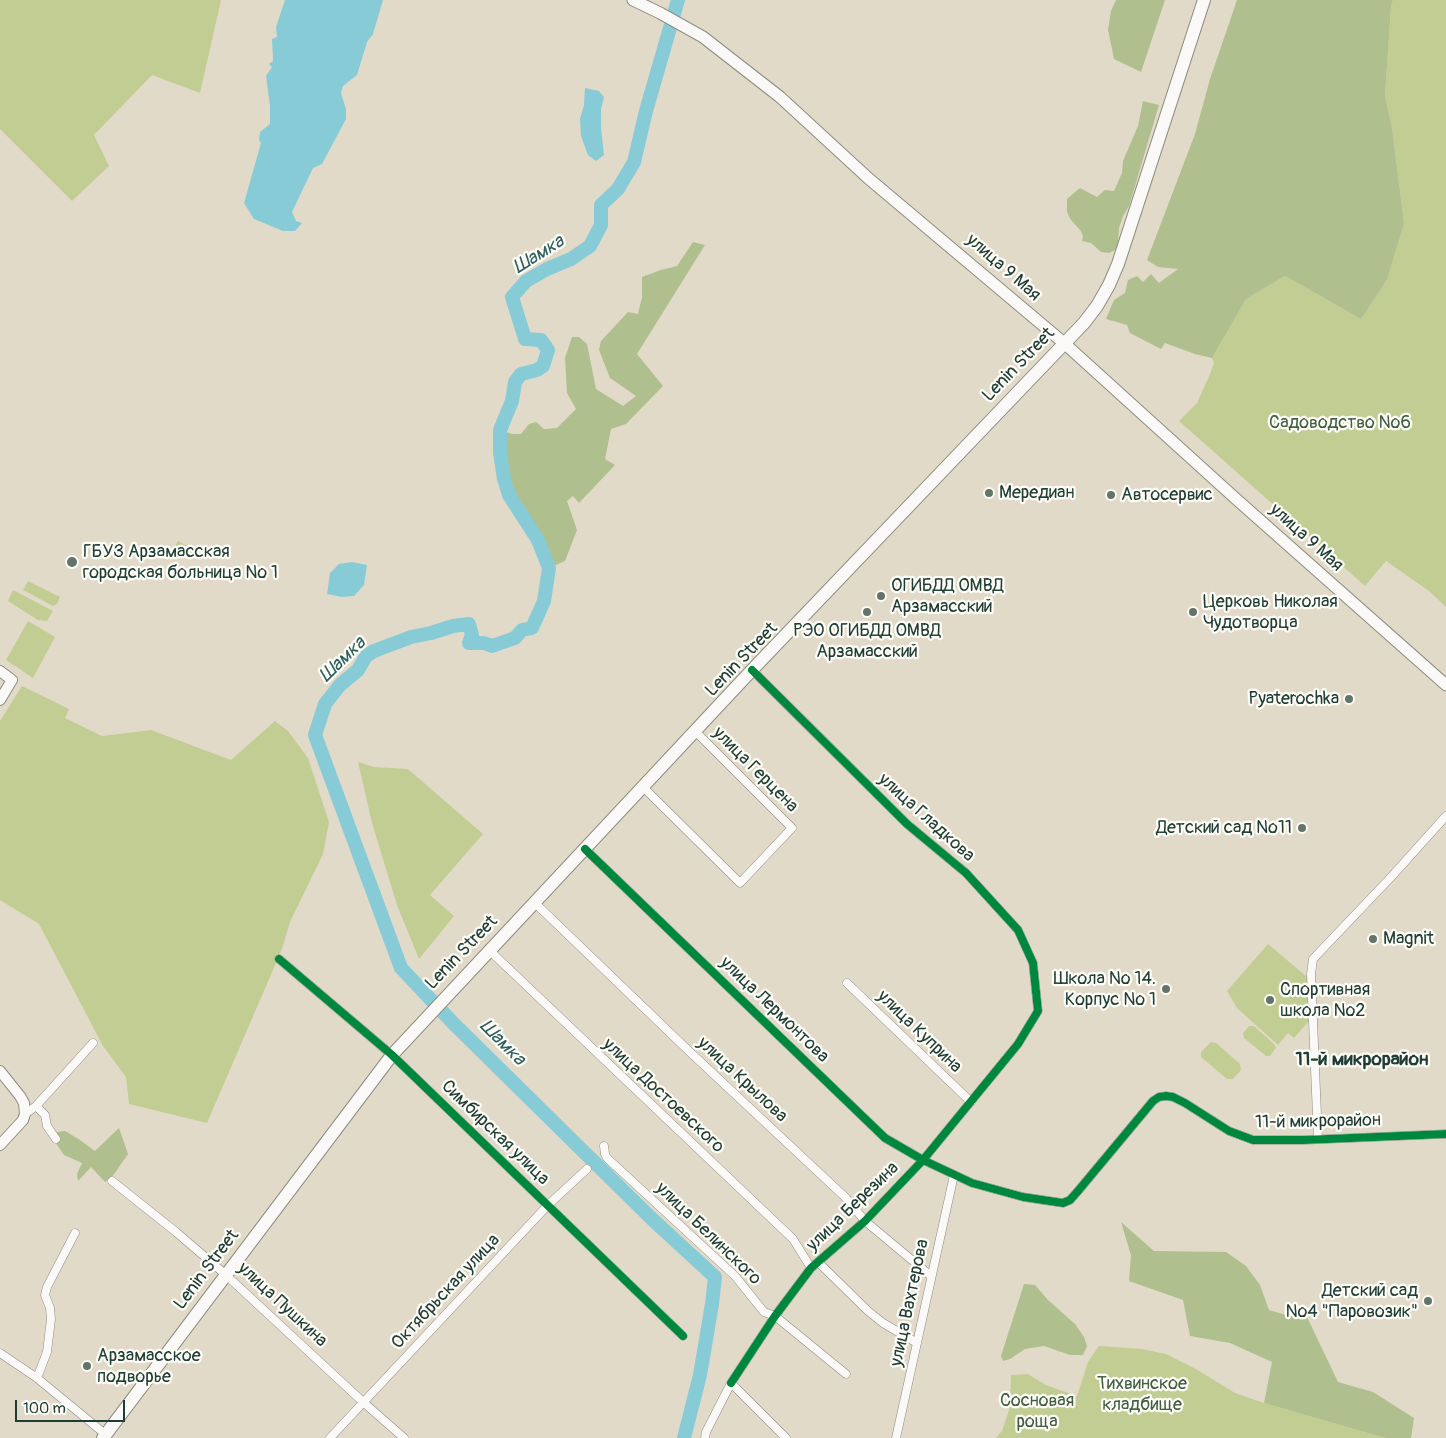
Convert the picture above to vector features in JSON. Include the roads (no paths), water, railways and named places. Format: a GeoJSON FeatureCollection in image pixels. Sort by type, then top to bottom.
{"type":"FeatureCollection","features":[{"type":"Feature","properties":{"kind":"main road","name":"улица 9 Мая"},"geometry":{"type":"LineString","coordinates":[[633,0],[680,24],[729,56],[780,97],[868,178],[1064,344],[1446,685]]}},
{"type":"Feature","properties":{"kind":"main road","name":"Lenin Street"},"geometry":{"type":"LineString","coordinates":[[104,1436],[392,1055],[442,999],[535,903],[752,670],[1064,344],[1097,306],[1118,264],[1204,0]]}},
{"type":"Feature","properties":{"kind":"street"},"geometry":{"type":"LineString","coordinates":[[0,670],[12,680],[0,700]]}},
{"type":"Feature","properties":{"kind":"street","name":"улица Гладкова"},"geometry":{"type":"LineString","coordinates":[[752,670],[907,824],[966,873],[1018,930],[1033,963],[1038,1011]]}},
{"type":"Feature","properties":{"kind":"street","name":"улица Герцена"},"geometry":{"type":"LineString","coordinates":[[643,787],[740,883],[792,828],[695,731]]}},
{"type":"Feature","properties":{"kind":"street","name":"11-й микрорайон"},"geometry":{"type":"LineString","coordinates":[[1318,1139],[1311,974],[1314,959],[1446,816]]}},
{"type":"Feature","properties":{"kind":"street","name":"улица Лермонтова"},"geometry":{"type":"LineString","coordinates":[[585,849],[885,1138],[954,1175]]}},
{"type":"Feature","properties":{"kind":"street","name":"улица Крылова"},"geometry":{"type":"LineString","coordinates":[[535,903],[846,1198],[864,1221],[931,1276]]}},
{"type":"Feature","properties":{"kind":"street","name":"улица Достоевского"},"geometry":{"type":"LineString","coordinates":[[489,950],[793,1239],[811,1268]]}},
{"type":"Feature","properties":{"kind":"street","name":"Симбирская улица"},"geometry":{"type":"LineString","coordinates":[[279,959],[392,1055],[683,1336]]}},
{"type":"Feature","properties":{"kind":"street","name":"улица Куприна"},"geometry":{"type":"LineString","coordinates":[[847,983],[971,1102]]}},
{"type":"Feature","properties":{"kind":"street","name":"улица Березина"},"geometry":{"type":"LineString","coordinates":[[705,1438],[706,1432],[731,1383],[775,1316],[811,1268],[864,1221],[923,1160],[1018,1044],[1038,1011]]}},
{"type":"Feature","properties":{"kind":"street"},"geometry":{"type":"LineString","coordinates":[[25,1114],[36,1106],[94,1043]]}},
{"type":"Feature","properties":{"kind":"street"},"geometry":{"type":"LineString","coordinates":[[0,1071],[20,1096],[24,1104],[25,1114],[23,1120],[0,1146]]}},
{"type":"Feature","properties":{"kind":"street","name":"11-й микрорайон"},"geometry":{"type":"LineString","coordinates":[[954,1175],[972,1183],[1023,1197],[1063,1204],[1070,1200],[1078,1191],[1159,1096],[1173,1097],[1229,1131],[1253,1140],[1446,1134]]}},
{"type":"Feature","properties":{"kind":"street"},"geometry":{"type":"LineString","coordinates":[[36,1106],[45,1115],[47,1126],[56,1139]]}},
{"type":"Feature","properties":{"kind":"street","name":"улица Белинского"},"geometry":{"type":"LineString","coordinates":[[604,1152],[607,1158],[735,1276],[764,1312],[775,1316],[846,1374]]}},
{"type":"Feature","properties":{"kind":"street","name":"Октябрьская улица"},"geometry":{"type":"LineString","coordinates":[[330,1438],[548,1205],[587,1169]]}},
{"type":"Feature","properties":{"kind":"street","name":"улица Вахтерова"},"geometry":{"type":"LineString","coordinates":[[896,1438],[954,1175]]}},
{"type":"Feature","properties":{"kind":"street","name":"улица Пушкина"},"geometry":{"type":"LineString","coordinates":[[112,1181],[226,1275],[404,1438]]}},
{"type":"Feature","properties":{"kind":"street"},"geometry":{"type":"LineString","coordinates":[[37,1378],[47,1352],[51,1319],[50,1308],[45,1294],[75,1233]]}},
{"type":"Feature","properties":{"kind":"street"},"geometry":{"type":"LineString","coordinates":[[818,1262],[868,1311],[883,1323],[917,1343]]}},
{"type":"Feature","properties":{"kind":"street"},"geometry":{"type":"LineString","coordinates":[[0,1353],[37,1378],[104,1436]]}},
{"type":"Feature","properties":{"kind":"street"},"geometry":{"type":"LineString","coordinates":[[731,1383],[786,1438]]}},
{"type":"Feature","properties":{"kind":"water"},"geometry":{"type":"Polygon","coordinates":[[[285,0],[383,0],[373,34],[367,42],[357,75],[343,86],[341,93],[346,109],[346,119],[322,164],[313,168],[292,212],[296,221],[302,223],[295,231],[283,231],[254,219],[244,203],[261,143],[259,140],[260,132],[270,124],[266,76],[272,67],[269,64],[273,61],[272,39],[277,37],[276,27],[285,0]]]}},
{"type":"Feature","properties":{"kind":"water"},"geometry":{"type":"Polygon","coordinates":[[[585,88],[599,91],[604,97],[601,109],[601,128],[604,155],[596,161],[588,155],[581,136],[580,119],[584,105],[585,88]]]}},
{"type":"Feature","properties":{"kind":"water"},"geometry":{"type":"Polygon","coordinates":[[[352,562],[367,565],[364,585],[354,596],[342,597],[327,594],[330,573],[339,564],[352,562]]]}},
{"type":"Feature","properties":{"kind":"waterway","name":"Шамка"},"geometry":{"type":"LineString","coordinates":[[678,0],[646,111],[634,162],[618,189],[601,205],[601,225],[590,246],[571,259],[547,269],[526,281],[512,297],[525,339],[541,340],[548,350],[543,366],[537,370],[521,374],[515,382],[512,401],[500,430],[500,453],[504,479],[509,495],[538,540],[549,568],[544,601],[532,628],[522,630],[515,638],[492,646],[484,643],[469,643],[472,635],[469,624],[453,626],[411,637],[374,651],[366,656],[358,670],[340,685],[325,704],[315,735],[401,968],[453,1023],[652,1219],[715,1277],[700,1375],[684,1438]]}},
{"type":"Feature","properties":{"kind":"place","name":"Мередиан"},"geometry":{"type":"Point","coordinates":[989,493]}},
{"type":"Feature","properties":{"kind":"place","name":"Автосервис"},"geometry":{"type":"Point","coordinates":[1111,495]}},
{"type":"Feature","properties":{"kind":"place","name":"ГБУЗ Арзамасская городская больница № 1"},"geometry":{"type":"Point","coordinates":[72,562]}},
{"type":"Feature","properties":{"kind":"place","name":"ОГИБДД ОМВД Арзамасский"},"geometry":{"type":"Point","coordinates":[881,596]}},
{"type":"Feature","properties":{"kind":"place","name":"РЭО ОГИБДД ОМВД Арзамасский"},"geometry":{"type":"Point","coordinates":[867,612]}},
{"type":"Feature","properties":{"kind":"place","name":"Церковь Николая Чудотворца"},"geometry":{"type":"Point","coordinates":[1193,612]}},
{"type":"Feature","properties":{"kind":"place","name":"Pyaterochka"},"geometry":{"type":"Point","coordinates":[1349,699]}},
{"type":"Feature","properties":{"kind":"place","name":"Детский сад №11"},"geometry":{"type":"Point","coordinates":[1302,828]}},
{"type":"Feature","properties":{"kind":"place","name":"Magnit"},"geometry":{"type":"Point","coordinates":[1373,939]}},
{"type":"Feature","properties":{"kind":"place","name":"Школа № 14. Корпус № 1"},"geometry":{"type":"Point","coordinates":[1166,989]}},
{"type":"Feature","properties":{"kind":"place","name":"Спортивная школа №2"},"geometry":{"type":"Point","coordinates":[1270,1000]}},
{"type":"Feature","properties":{"kind":"place","name":"Детский сад №4 \"Паровозик\""},"geometry":{"type":"Point","coordinates":[1428,1301]}},
{"type":"Feature","properties":{"kind":"place","name":"Арзамасское подворье"},"geometry":{"type":"Point","coordinates":[87,1366]}},
{"type":"Feature","properties":{"kind":"district","name":"11-й микрорайон"},"geometry":{"type":"Point","coordinates":[1362,1060]}},
{"type":"Feature","properties":{"kind":"park label","name":"Садоводство №6"},"geometry":{"type":"Point","coordinates":[1340,423]}},
{"type":"Feature","properties":{"kind":"park label","name":"Тихвинское кладбище"},"geometry":{"type":"Point","coordinates":[1142,1394]}},
{"type":"Feature","properties":{"kind":"park label","name":"Сосновая роща"},"geometry":{"type":"Point","coordinates":[1037,1411]}}]}
